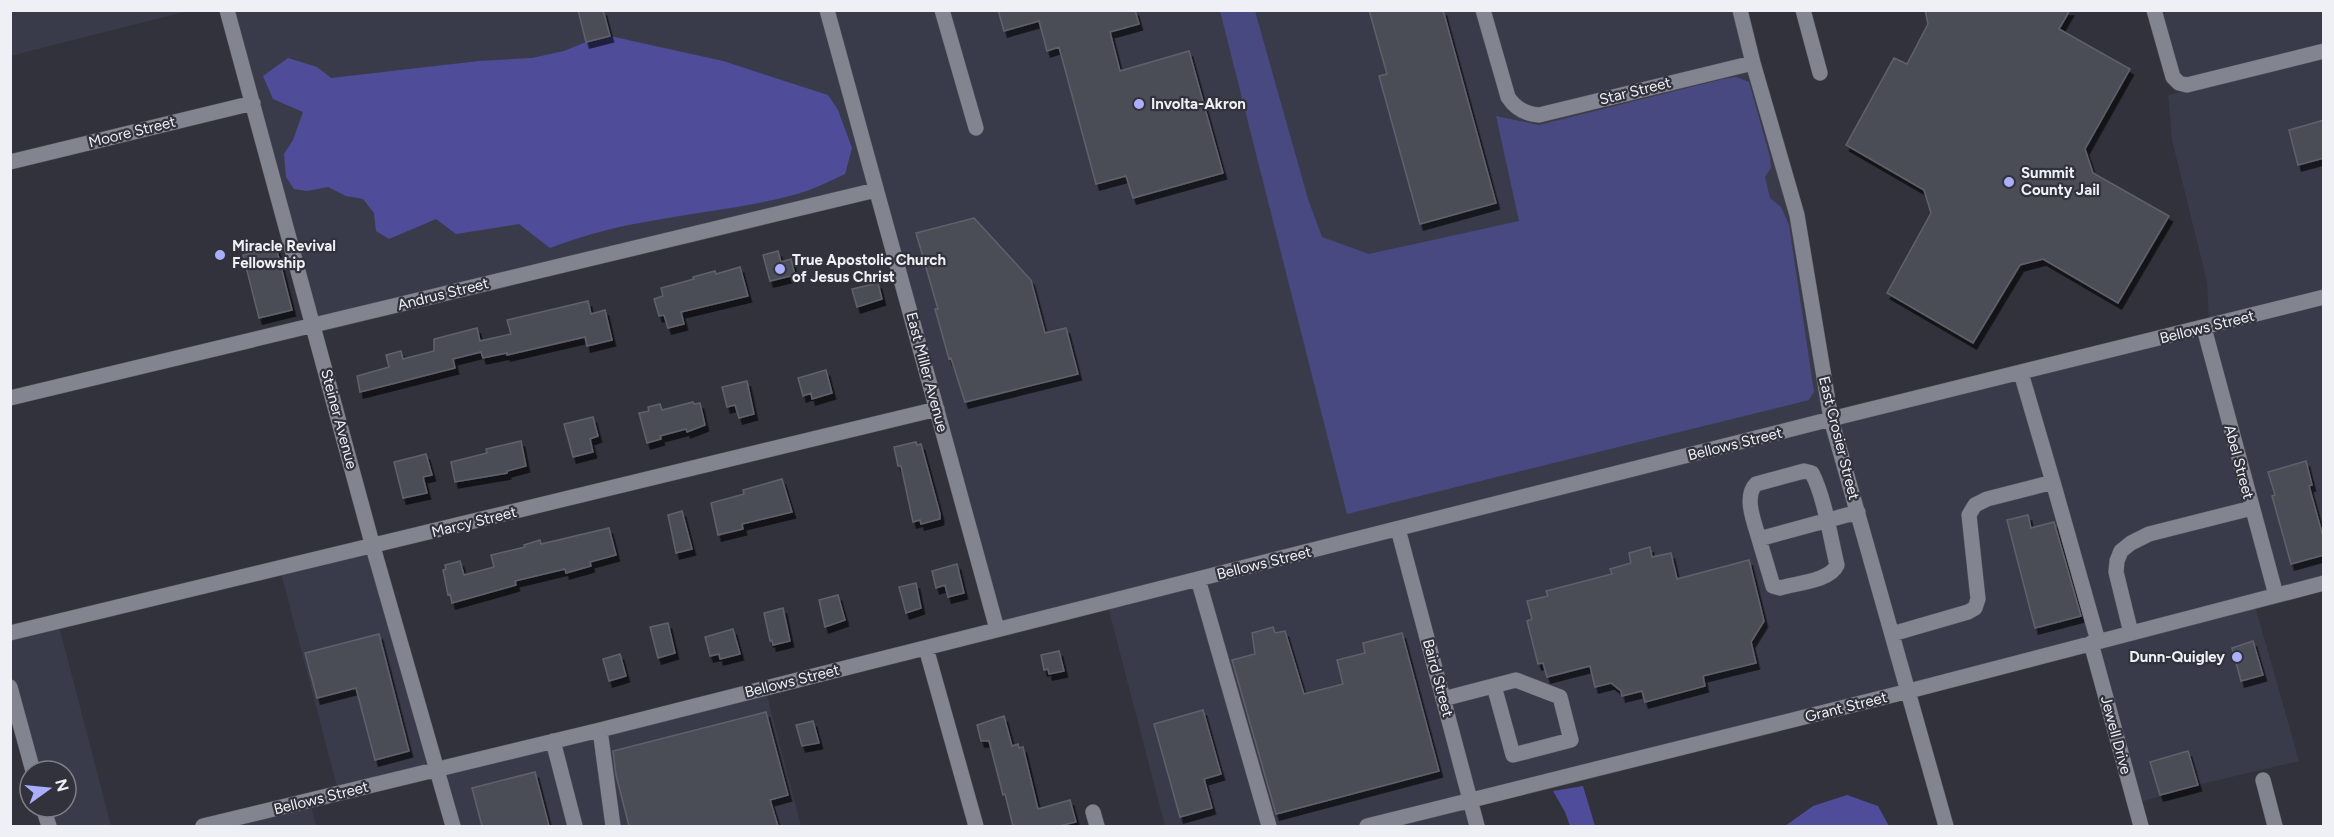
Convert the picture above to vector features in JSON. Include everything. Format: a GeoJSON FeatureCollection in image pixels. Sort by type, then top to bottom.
{"type":"FeatureCollection","features":[{"type":"Feature","properties":{"kind":"street","name":"Steiner Avenue"},"geometry":{"type":"LineString","coordinates":[[227,10],[373,546],[453,826]]}},
{"type":"Feature","properties":{"kind":"street","name":"East Miller Avenue"},"geometry":{"type":"LineString","coordinates":[[827,10],[998,629]]}},
{"type":"Feature","properties":{"kind":"street"},"geometry":{"type":"LineString","coordinates":[[942,10],[976,128]]}},
{"type":"Feature","properties":{"kind":"street","name":"Star Street"},"geometry":{"type":"LineString","coordinates":[[1483,10],[1508,97],[1519,109],[1531,114],[1539,115],[1753,63]]}},
{"type":"Feature","properties":{"kind":"street","name":"East Crosier Street"},"geometry":{"type":"LineString","coordinates":[[1740,10],[1797,215],[1831,419],[1946,826]]}},
{"type":"Feature","properties":{"kind":"street"},"geometry":{"type":"LineString","coordinates":[[1803,10],[1820,73]]}},
{"type":"Feature","properties":{"kind":"street"},"geometry":{"type":"LineString","coordinates":[[2154,10],[2173,77],[2179,83],[2187,85],[2324,51]]}},
{"type":"Feature","properties":{"kind":"street","name":"Moore Street"},"geometry":{"type":"LineString","coordinates":[[10,162],[254,103]]}},
{"type":"Feature","properties":{"kind":"street","name":"Andrus Street"},"geometry":{"type":"LineString","coordinates":[[10,399],[876,189]]}},
{"type":"Feature","properties":{"kind":"street","name":"Bellows Street"},"geometry":{"type":"LineString","coordinates":[[203,826],[600,730],[2324,297]]}},
{"type":"Feature","properties":{"kind":"street","name":"Abel Street"},"geometry":{"type":"LineString","coordinates":[[2204,328],[2276,595]]}},
{"type":"Feature","properties":{"kind":"street","name":"Jewell Drive"},"geometry":{"type":"LineString","coordinates":[[2021,373],[2053,482],[2141,826]]}},
{"type":"Feature","properties":{"kind":"street","name":"Marcy Street"},"geometry":{"type":"LineString","coordinates":[[10,633],[937,409]]}},
{"type":"Feature","properties":{"kind":"street"},"geometry":{"type":"LineString","coordinates":[[1804,471],[1812,473],[1838,565],[1834,571],[1827,576],[1780,588],[1773,586],[1759,539],[1749,500],[1751,489],[1756,484],[1804,471]]}},
{"type":"Feature","properties":{"kind":"street"},"geometry":{"type":"LineString","coordinates":[[1892,634],[1975,608],[1978,598],[1969,515],[1976,505],[1986,499],[2053,482]]}},
{"type":"Feature","properties":{"kind":"street"},"geometry":{"type":"LineString","coordinates":[[2132,633],[2116,572],[2121,551],[2149,534],[2252,508]]}},
{"type":"Feature","properties":{"kind":"street"},"geometry":{"type":"LineString","coordinates":[[1759,539],[1857,512]]}},
{"type":"Feature","properties":{"kind":"street","name":"Baird Street"},"geometry":{"type":"LineString","coordinates":[[1398,529],[1477,826]]}},
{"type":"Feature","properties":{"kind":"street"},"geometry":{"type":"LineString","coordinates":[[1198,579],[1269,826]]}},
{"type":"Feature","properties":{"kind":"street","name":"Grant Street"},"geometry":{"type":"LineString","coordinates":[[1367,826],[1909,692],[2324,583]]}},
{"type":"Feature","properties":{"kind":"street"},"geometry":{"type":"LineString","coordinates":[[926,648],[976,826]]}},
{"type":"Feature","properties":{"kind":"street"},"geometry":{"type":"LineString","coordinates":[[1443,699],[1516,680],[1560,697],[1571,740],[1513,755],[1494,686]]}},
{"type":"Feature","properties":{"kind":"street"},"geometry":{"type":"LineString","coordinates":[[10,687],[30,759]]}},
{"type":"Feature","properties":{"kind":"street"},"geometry":{"type":"LineString","coordinates":[[600,730],[613,826]]}},
{"type":"Feature","properties":{"kind":"street"},"geometry":{"type":"LineString","coordinates":[[553,741],[575,826]]}},
{"type":"Feature","properties":{"kind":"street"},"geometry":{"type":"LineString","coordinates":[[2263,780],[2275,826]]}},
{"type":"Feature","properties":{"kind":"shaded area"},"geometry":{"type":"Polygon","coordinates":[[[11,10],[188,10],[188,11],[11,56],[11,10]]]}},
{"type":"Feature","properties":{"kind":"shaded area"},"geometry":{"type":"Polygon","coordinates":[[[227,11],[1740,11],[1772,125],[1817,346],[1909,691],[1471,802],[1477,826],[1165,826],[1107,603],[997,629],[876,190],[314,325],[227,11]]]}},
{"type":"Feature","properties":{"kind":"shaded area"},"geometry":{"type":"Polygon","coordinates":[[[1220,11],[1255,11],[1308,199],[1322,237],[1369,254],[1519,221],[1496,116],[1539,125],[1723,79],[1736,77],[1749,82],[1770,157],[1771,168],[1765,177],[1770,198],[1781,207],[1789,225],[1814,392],[1809,400],[1347,514],[1220,11]]]}},
{"type":"Feature","properties":{"kind":"shaded area"},"geometry":{"type":"Polygon","coordinates":[[[2158,11],[2323,11],[2323,46],[2187,80],[2179,75],[2158,11]]]}},
{"type":"Feature","properties":{"kind":"shaded area"},"geometry":{"type":"Polygon","coordinates":[[[610,36],[723,61],[828,95],[838,110],[852,148],[845,174],[807,191],[789,196],[619,227],[550,248],[519,224],[456,234],[436,219],[389,239],[376,231],[374,213],[363,199],[346,196],[328,187],[307,191],[294,189],[286,177],[284,154],[293,140],[303,112],[273,99],[263,76],[288,58],[317,67],[331,78],[479,61],[532,58],[564,51],[610,36]]]}},
{"type":"Feature","properties":{"kind":"shaded area"},"geometry":{"type":"Polygon","coordinates":[[[2323,56],[2323,295],[2209,322],[2207,282],[2172,140],[2168,95],[2323,56]]]}},
{"type":"Feature","properties":{"kind":"shaded area"},"geometry":{"type":"Polygon","coordinates":[[[2323,297],[2323,579],[1912,688],[1836,422],[2323,297]]]}},
{"type":"Feature","properties":{"kind":"shaded area"},"geometry":{"type":"Polygon","coordinates":[[[373,547],[437,769],[765,688],[801,826],[453,826],[437,770],[339,794],[280,569],[373,547]]]}},
{"type":"Feature","properties":{"kind":"shaded area"},"geometry":{"type":"Polygon","coordinates":[[[2254,602],[2299,761],[2198,785],[2137,803],[2093,644],[2254,602]]]}},
{"type":"Feature","properties":{"kind":"shaded area"},"geometry":{"type":"Polygon","coordinates":[[[58,622],[111,826],[49,826],[47,819],[78,819],[78,759],[30,759],[11,687],[10,633],[58,622]]]}},
{"type":"Feature","properties":{"kind":"shaded area"},"geometry":{"type":"Polygon","coordinates":[[[1583,786],[1595,826],[1570,826],[1553,791],[1583,786]]]}},
{"type":"Feature","properties":{"kind":"shaded area"},"geometry":{"type":"Polygon","coordinates":[[[1847,795],[1878,806],[1889,826],[1785,826],[1813,806],[1847,795]]]}},
{"type":"Feature","properties":{"kind":"shaded area"},"geometry":{"type":"Polygon","coordinates":[[[310,802],[316,826],[206,826],[310,802]]]}},
{"type":"Feature","properties":{"kind":"building"},"geometry":{"type":"Polygon","coordinates":[[[578,10],[603,10],[610,36],[586,42],[578,10]]]}},
{"type":"Feature","properties":{"kind":"building","name":"Involta-Akron"},"geometry":{"type":"Polygon","coordinates":[[[998,10],[1135,10],[1139,24],[1110,32],[1120,71],[1189,51],[1223,173],[1133,198],[1126,176],[1096,184],[1059,47],[1047,51],[1039,21],[1004,31],[998,10]]]}},
{"type":"Feature","properties":{"kind":"building"},"geometry":{"type":"Polygon","coordinates":[[[1369,10],[1443,10],[1496,203],[1420,224],[1379,76],[1387,74],[1369,10]]]}},
{"type":"Feature","properties":{"kind":"building","name":"Summit County Jail"},"geometry":{"type":"Polygon","coordinates":[[[1925,10],[2070,10],[2059,29],[2130,69],[2085,149],[2093,173],[2169,216],[2118,303],[2043,259],[2020,265],[1973,343],[1887,293],[1931,213],[1924,190],[1846,145],[1894,58],[1907,64],[1928,24],[1925,10]]]}},
{"type":"Feature","properties":{"kind":"building"},"geometry":{"type":"Polygon","coordinates":[[[2324,120],[2324,158],[2298,165],[2289,130],[2324,120]]]}},
{"type":"Feature","properties":{"kind":"building"},"geometry":{"type":"Polygon","coordinates":[[[974,218],[1031,280],[1045,333],[1066,328],[1078,374],[965,402],[951,358],[949,359],[935,309],[938,309],[916,233],[974,218]]]}},
{"type":"Feature","properties":{"kind":"building"},"geometry":{"type":"Polygon","coordinates":[[[276,247],[292,310],[259,318],[243,255],[276,247]]]}},
{"type":"Feature","properties":{"kind":"building","name":"True Apostolic Church of Jesus Christ"},"geometry":{"type":"Polygon","coordinates":[[[778,251],[781,262],[791,259],[795,275],[770,281],[763,255],[778,251]]]}},
{"type":"Feature","properties":{"kind":"building"},"geometry":{"type":"Polygon","coordinates":[[[740,267],[748,296],[681,312],[684,324],[668,328],[664,315],[659,316],[654,299],[663,296],[661,288],[715,271],[716,274],[740,267]]]}},
{"type":"Feature","properties":{"kind":"building"},"geometry":{"type":"Polygon","coordinates":[[[878,283],[882,299],[857,307],[852,289],[878,283]]]}},
{"type":"Feature","properties":{"kind":"building"},"geometry":{"type":"Polygon","coordinates":[[[588,301],[591,314],[605,310],[612,340],[587,346],[585,337],[507,355],[507,353],[483,358],[481,352],[453,359],[455,368],[360,392],[357,376],[389,367],[386,355],[401,351],[403,359],[434,351],[434,339],[477,328],[480,341],[511,334],[507,320],[588,301]]]}},
{"type":"Feature","properties":{"kind":"building"},"geometry":{"type":"Polygon","coordinates":[[[826,370],[832,393],[812,399],[811,393],[803,396],[798,378],[826,370]]]}},
{"type":"Feature","properties":{"kind":"building"},"geometry":{"type":"Polygon","coordinates":[[[747,381],[754,414],[739,418],[735,405],[727,407],[722,387],[747,381]]]}},
{"type":"Feature","properties":{"kind":"building"},"geometry":{"type":"Polygon","coordinates":[[[693,402],[694,404],[700,403],[705,425],[687,432],[686,429],[660,436],[661,439],[647,443],[639,413],[649,411],[648,407],[660,404],[662,410],[693,402]]]}},
{"type":"Feature","properties":{"kind":"building"},"geometry":{"type":"Polygon","coordinates":[[[593,417],[598,436],[590,439],[593,452],[573,457],[564,424],[593,417]]]}},
{"type":"Feature","properties":{"kind":"building"},"geometry":{"type":"Polygon","coordinates":[[[521,441],[526,466],[507,471],[507,473],[455,482],[451,462],[487,453],[486,449],[521,441]]]}},
{"type":"Feature","properties":{"kind":"building"},"geometry":{"type":"Polygon","coordinates":[[[916,442],[917,445],[921,444],[940,514],[940,519],[921,524],[920,520],[913,522],[901,466],[898,466],[894,447],[916,442]]]}},
{"type":"Feature","properties":{"kind":"building"},"geometry":{"type":"Polygon","coordinates":[[[426,454],[432,475],[423,477],[427,493],[403,498],[394,462],[426,454]]]}},
{"type":"Feature","properties":{"kind":"building"},"geometry":{"type":"Polygon","coordinates":[[[2306,461],[2312,485],[2309,486],[2324,540],[2324,555],[2291,564],[2272,496],[2275,495],[2268,472],[2306,461]]]}},
{"type":"Feature","properties":{"kind":"building"},"geometry":{"type":"Polygon","coordinates":[[[782,479],[792,512],[742,524],[743,529],[718,535],[711,503],[744,494],[743,490],[782,479]]]}},
{"type":"Feature","properties":{"kind":"building"},"geometry":{"type":"Polygon","coordinates":[[[682,511],[692,549],[676,553],[668,515],[682,511]]]}},
{"type":"Feature","properties":{"kind":"building"},"geometry":{"type":"Polygon","coordinates":[[[2028,515],[2031,528],[2054,522],[2081,616],[2035,628],[2007,520],[2028,515]]]}},
{"type":"Feature","properties":{"kind":"building"},"geometry":{"type":"Polygon","coordinates":[[[609,528],[616,555],[590,562],[591,566],[566,573],[565,569],[515,581],[516,585],[452,603],[450,594],[448,595],[443,570],[446,569],[445,565],[460,561],[464,575],[494,567],[491,555],[525,547],[524,545],[540,540],[541,544],[609,528]]]}},
{"type":"Feature","properties":{"kind":"building"},"geometry":{"type":"Polygon","coordinates":[[[1650,547],[1652,557],[1671,553],[1677,579],[1749,560],[1764,621],[1751,642],[1756,663],[1703,676],[1705,686],[1645,702],[1642,691],[1622,696],[1621,691],[1611,683],[1595,687],[1590,666],[1547,677],[1543,663],[1538,664],[1527,621],[1532,619],[1527,601],[1548,596],[1546,591],[1612,574],[1610,569],[1631,563],[1629,553],[1650,547]]]}},
{"type":"Feature","properties":{"kind":"building"},"geometry":{"type":"Polygon","coordinates":[[[957,564],[964,593],[948,597],[945,585],[936,588],[932,571],[957,564]]]}},
{"type":"Feature","properties":{"kind":"building"},"geometry":{"type":"Polygon","coordinates":[[[916,583],[921,608],[906,613],[899,587],[916,583]]]}},
{"type":"Feature","properties":{"kind":"building"},"geometry":{"type":"Polygon","coordinates":[[[838,595],[845,620],[825,627],[819,600],[838,595]]]}},
{"type":"Feature","properties":{"kind":"building"},"geometry":{"type":"Polygon","coordinates":[[[783,608],[790,641],[773,645],[772,640],[770,641],[764,613],[783,608]]]}},
{"type":"Feature","properties":{"kind":"building"},"geometry":{"type":"Polygon","coordinates":[[[668,623],[675,653],[658,658],[650,627],[668,623]]]}},
{"type":"Feature","properties":{"kind":"building"},"geometry":{"type":"Polygon","coordinates":[[[1273,627],[1275,633],[1285,631],[1304,694],[1343,684],[1337,660],[1365,653],[1363,643],[1402,633],[1439,771],[1276,814],[1232,660],[1255,654],[1252,633],[1273,627]]]}},
{"type":"Feature","properties":{"kind":"building"},"geometry":{"type":"Polygon","coordinates":[[[733,629],[740,654],[720,659],[719,654],[710,656],[705,637],[733,629]]]}},
{"type":"Feature","properties":{"kind":"building"},"geometry":{"type":"Polygon","coordinates":[[[379,634],[409,751],[375,760],[356,688],[317,698],[305,653],[379,634]]]}},
{"type":"Feature","properties":{"kind":"building"},"geometry":{"type":"Polygon","coordinates":[[[2253,641],[2263,675],[2241,681],[2232,648],[2253,641]]]}},
{"type":"Feature","properties":{"kind":"building"},"geometry":{"type":"Polygon","coordinates":[[[1059,651],[1064,671],[1049,674],[1048,669],[1044,670],[1041,655],[1059,651]]]}},
{"type":"Feature","properties":{"kind":"building"},"geometry":{"type":"Polygon","coordinates":[[[620,654],[626,676],[609,681],[603,659],[620,654]]]}},
{"type":"Feature","properties":{"kind":"building"},"geometry":{"type":"Polygon","coordinates":[[[1203,710],[1221,774],[1204,779],[1212,808],[1180,817],[1154,724],[1203,710]]]}},
{"type":"Feature","properties":{"kind":"building"},"geometry":{"type":"Polygon","coordinates":[[[766,712],[788,795],[770,800],[778,826],[629,826],[616,775],[613,751],[766,712]]]}},
{"type":"Feature","properties":{"kind":"building"},"geometry":{"type":"Polygon","coordinates":[[[1004,716],[1012,746],[1018,744],[1019,748],[1023,747],[1038,809],[1070,800],[1076,822],[1059,826],[1013,826],[989,741],[981,741],[977,725],[1004,716]]]}},
{"type":"Feature","properties":{"kind":"building"},"geometry":{"type":"Polygon","coordinates":[[[813,721],[819,743],[802,746],[796,725],[813,721]]]}},
{"type":"Feature","properties":{"kind":"building"},"geometry":{"type":"Polygon","coordinates":[[[2188,751],[2198,785],[2160,795],[2150,762],[2188,751]]]}},
{"type":"Feature","properties":{"kind":"building"},"geometry":{"type":"Polygon","coordinates":[[[535,772],[549,826],[482,826],[472,788],[535,772]]]}},
{"type":"Feature","properties":{"kind":"place","name":"Involta-Akron"},"geometry":{"type":"Point","coordinates":[1139,104]}},
{"type":"Feature","properties":{"kind":"place","name":"Summit County Jail"},"geometry":{"type":"Point","coordinates":[2009,182]}},
{"type":"Feature","properties":{"kind":"place","name":"Miracle Revival Fellowship"},"geometry":{"type":"Point","coordinates":[220,255]}},
{"type":"Feature","properties":{"kind":"place","name":"True Apostolic Church of Jesus Christ"},"geometry":{"type":"Point","coordinates":[780,269]}},
{"type":"Feature","properties":{"kind":"place","name":"Dunn-Quigley"},"geometry":{"type":"Point","coordinates":[2237,657]}}]}
